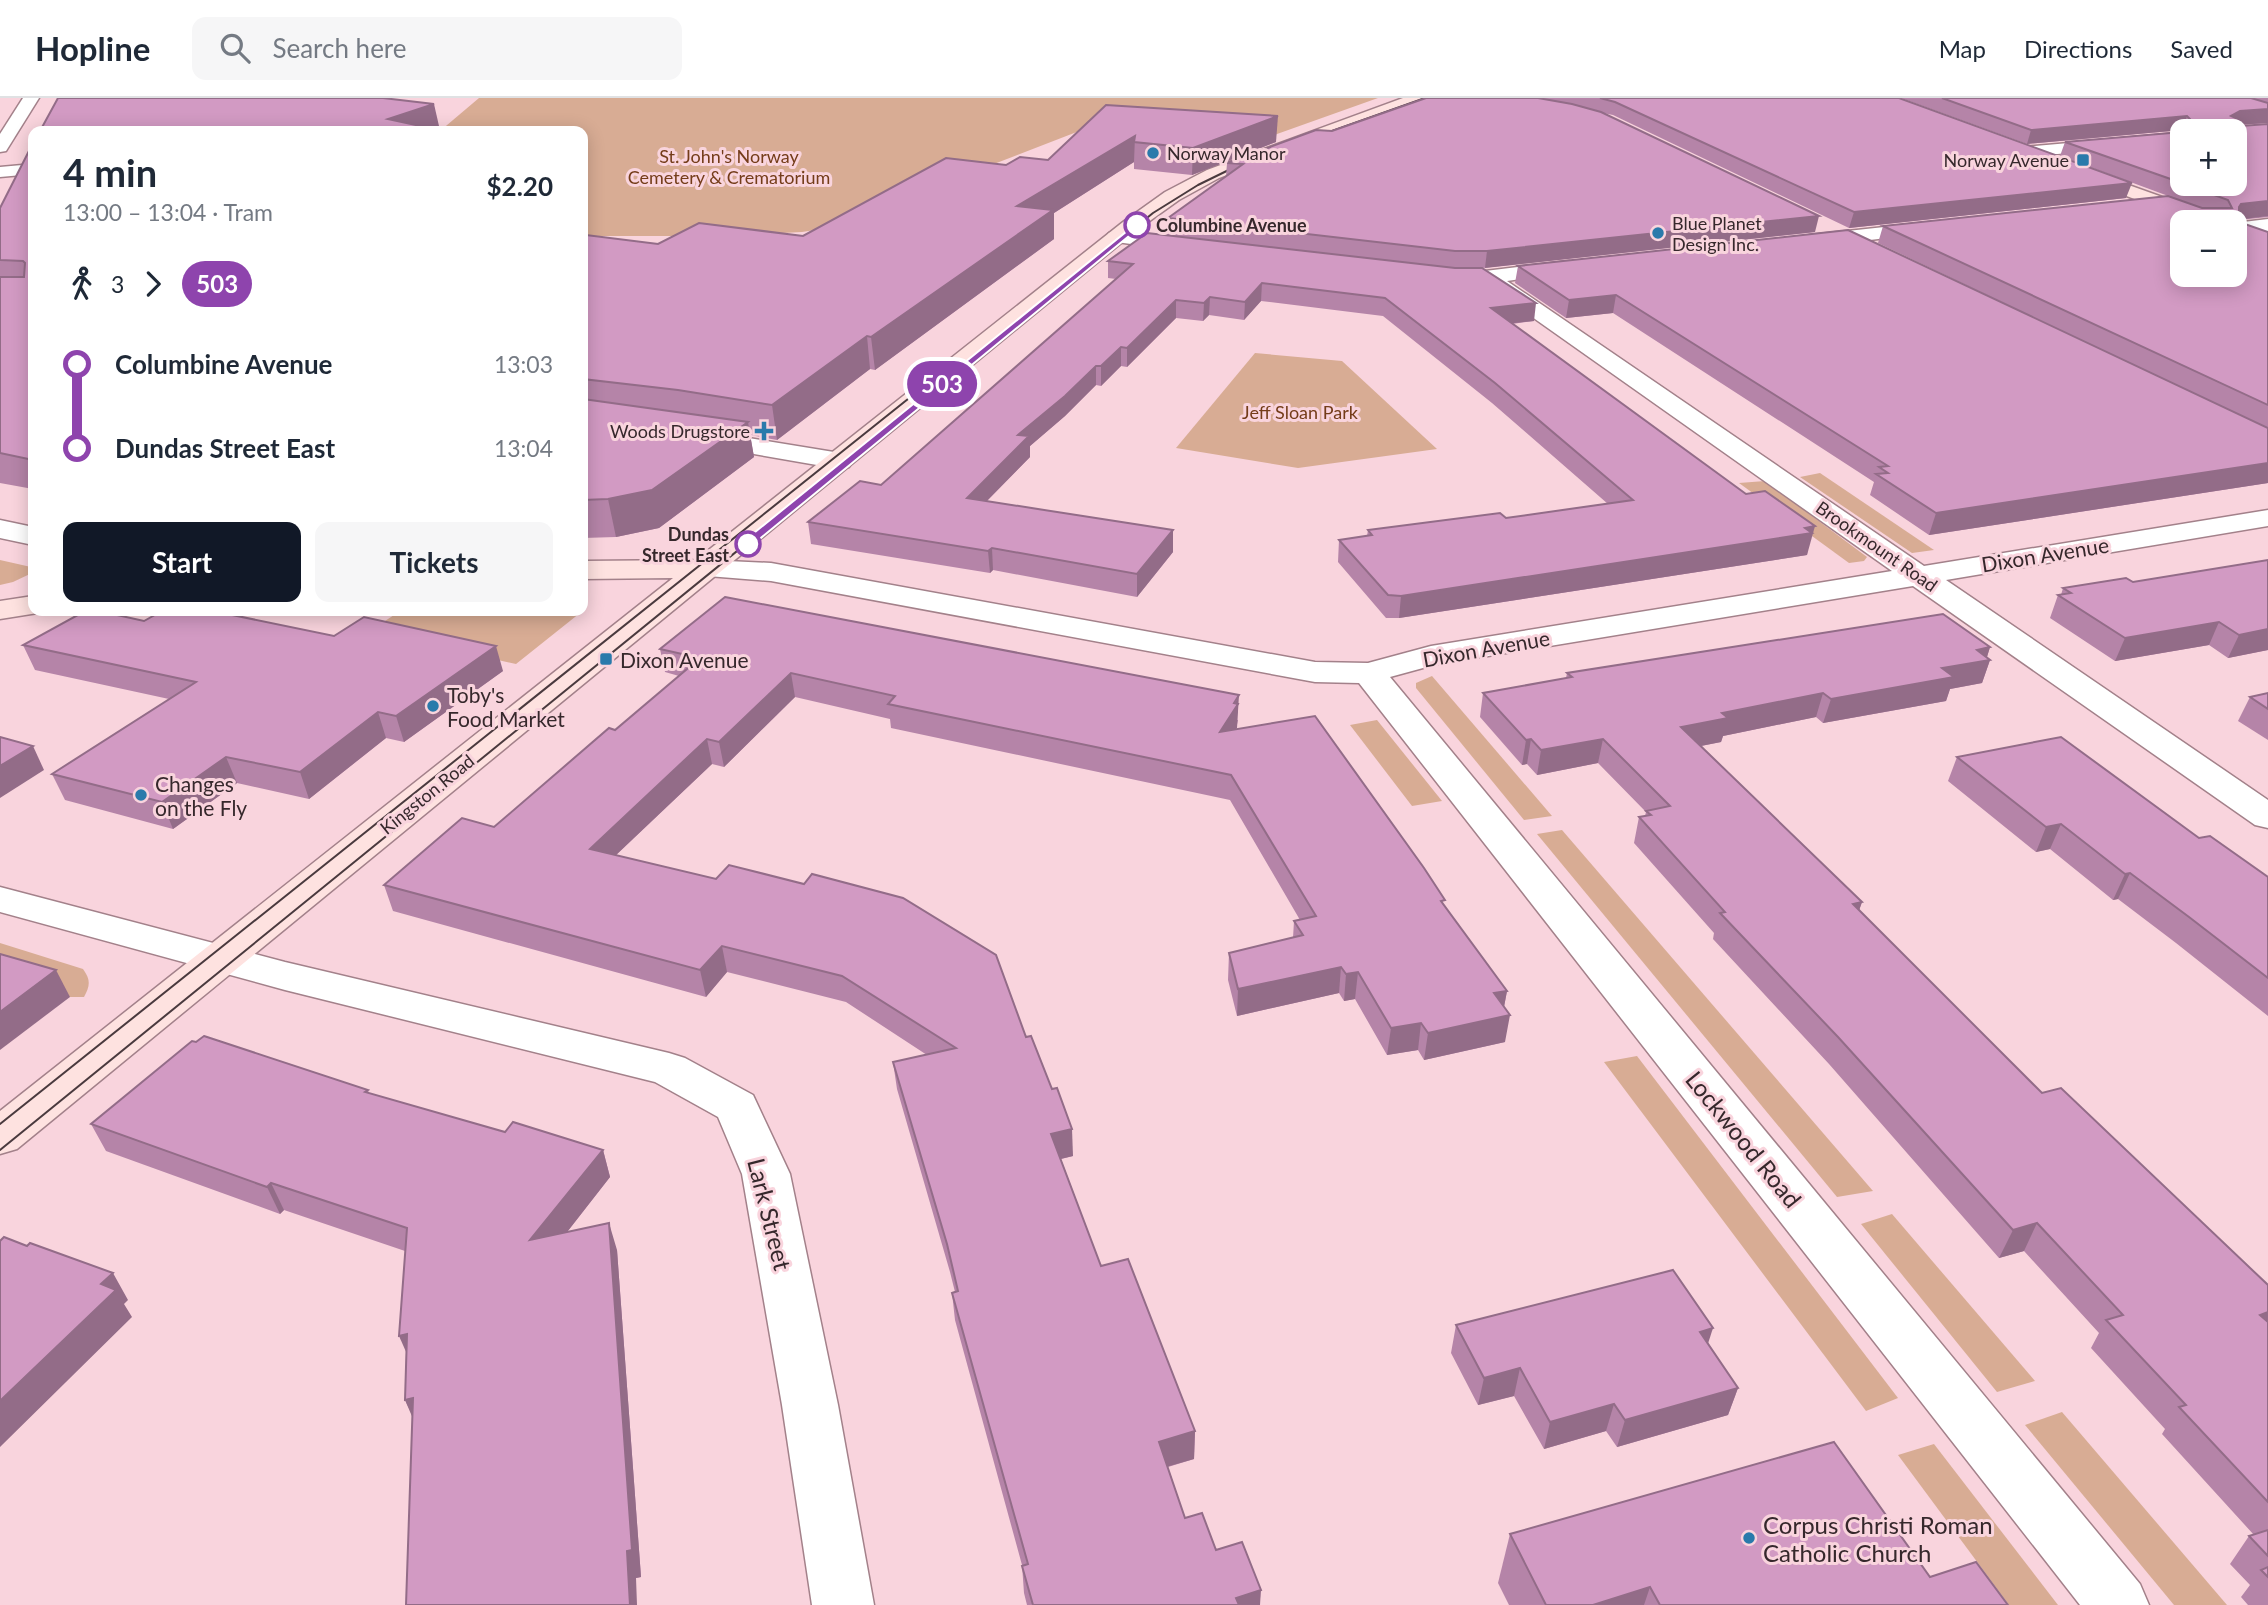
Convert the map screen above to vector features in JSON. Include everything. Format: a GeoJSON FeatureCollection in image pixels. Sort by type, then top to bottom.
{"type":"FeatureCollection","features":[{"type":"Feature","properties":{"kind":"main road","name":"Kingston Road"},"geometry":{"type":"LineString","coordinates":[[0,1137],[1116,237],[1172,196],[1213,174],[1417,98]]}},
{"type":"Feature","properties":{"kind":"main road"},"geometry":{"type":"LineString","coordinates":[[2017,149],[2182,210]]}},
{"type":"Feature","properties":{"kind":"main road"},"geometry":{"type":"LineString","coordinates":[[2247,234],[2268,242]]}},
{"type":"Feature","properties":{"kind":"main road"},"geometry":{"type":"LineString","coordinates":[[588,570],[706,569]]}},
{"type":"Feature","properties":{"kind":"main road"},"geometry":{"type":"LineString","coordinates":[[0,610],[28,606]]}},
{"type":"Feature","properties":{"kind":"street"},"geometry":{"type":"LineString","coordinates":[[0,147],[31,98]]}},
{"type":"Feature","properties":{"kind":"street"},"geometry":{"type":"LineString","coordinates":[[2017,149],[2170,139]]}},
{"type":"Feature","properties":{"kind":"street"},"geometry":{"type":"LineString","coordinates":[[0,172],[28,169]]}},
{"type":"Feature","properties":{"kind":"street"},"geometry":{"type":"LineString","coordinates":[[2116,208],[2163,203]]}},
{"type":"Feature","properties":{"kind":"street"},"geometry":{"type":"LineString","coordinates":[[1807,218],[1878,253]]}},
{"type":"Feature","properties":{"kind":"street"},"geometry":{"type":"LineString","coordinates":[[2247,228],[2268,225]]}},
{"type":"Feature","properties":{"kind":"street"},"geometry":{"type":"LineString","coordinates":[[1784,244],[1950,226]]}},
{"type":"Feature","properties":{"kind":"street"},"geometry":{"type":"LineString","coordinates":[[1116,237],[1205,248]]}},
{"type":"Feature","properties":{"kind":"street"},"geometry":{"type":"LineString","coordinates":[[1425,273],[1485,277],[1590,265]]}},
{"type":"Feature","properties":{"kind":"street","name":"Brookmount Road"},"geometry":{"type":"LineString","coordinates":[[1485,277],[1506,288],[2268,817]]}},
{"type":"Feature","properties":{"kind":"street"},"geometry":{"type":"LineString","coordinates":[[672,434],[840,461]]}},
{"type":"Feature","properties":{"kind":"street","name":"Dixon Avenue"},"geometry":{"type":"LineString","coordinates":[[706,569],[771,572],[1315,673],[1369,673],[1431,656],[2268,518]]}},
{"type":"Feature","properties":{"kind":"street"},"geometry":{"type":"LineString","coordinates":[[0,529],[28,535]]}},
{"type":"Feature","properties":{"kind":"street","name":"Lockwood Road"},"geometry":{"type":"LineString","coordinates":[[1369,673],[2118,1605]]}},
{"type":"Feature","properties":{"kind":"street","name":"Lark Street"},"geometry":{"type":"LineString","coordinates":[[0,898],[223,959],[668,1069],[737,1107],[766,1174],[810,1405],[843,1605]]}},
{"type":"Feature","properties":{"kind":"green space","name":"St. John's Norway Cemetery & Crematorium"},"geometry":{"type":"Polygon","coordinates":[[[479,98],[1378,98],[1260,140],[1087,128],[942,184],[879,220],[802,232],[721,236],[588,236],[588,126],[446,126],[479,98]]]}},
{"type":"Feature","properties":{"kind":"green space","name":"Jeff Sloan Park"},"geometry":{"type":"Polygon","coordinates":[[[1255,353],[1342,361],[1437,449],[1298,468],[1176,448],[1255,353]]]}},
{"type":"Feature","properties":{"kind":"green space"},"geometry":{"type":"Polygon","coordinates":[[[1820,473],[1934,550],[1912,553],[1800,477],[1820,473]]]}},
{"type":"Feature","properties":{"kind":"green space"},"geometry":{"type":"Polygon","coordinates":[[[1765,481],[1867,557],[1864,561],[1849,563],[1739,483],[1765,481]]]}},
{"type":"Feature","properties":{"kind":"green space"},"geometry":{"type":"Polygon","coordinates":[[[0,560],[28,566],[28,575],[0,585],[0,560]]]}},
{"type":"Feature","properties":{"kind":"green space"},"geometry":{"type":"Polygon","coordinates":[[[392,616],[576,616],[516,664],[370,631],[392,616]]]}},
{"type":"Feature","properties":{"kind":"green space"},"geometry":{"type":"Polygon","coordinates":[[[1432,676],[1552,816],[1524,820],[1416,688],[1416,683],[1432,676]]]}},
{"type":"Feature","properties":{"kind":"green space"},"geometry":{"type":"Polygon","coordinates":[[[1377,720],[1442,801],[1412,806],[1350,725],[1377,720]]]}},
{"type":"Feature","properties":{"kind":"green space"},"geometry":{"type":"Polygon","coordinates":[[[1562,830],[1873,1191],[1837,1197],[1537,834],[1562,830]]]}},
{"type":"Feature","properties":{"kind":"green space"},"geometry":{"type":"Polygon","coordinates":[[[0,943],[83,969],[89,983],[84,997],[70,997],[0,976],[0,943]]]}},
{"type":"Feature","properties":{"kind":"green space"},"geometry":{"type":"Polygon","coordinates":[[[1637,1056],[1898,1398],[1866,1411],[1604,1062],[1637,1056]]]}},
{"type":"Feature","properties":{"kind":"green space"},"geometry":{"type":"Polygon","coordinates":[[[1892,1214],[2035,1381],[1997,1392],[1861,1224],[1892,1214]]]}},
{"type":"Feature","properties":{"kind":"green space"},"geometry":{"type":"Polygon","coordinates":[[[2062,1412],[2227,1605],[2174,1605],[2025,1425],[2062,1412]]]}},
{"type":"Feature","properties":{"kind":"green space"},"geometry":{"type":"Polygon","coordinates":[[[1934,1444],[2058,1605],[2009,1605],[1898,1455],[1934,1444]]]}},
{"type":"Feature","properties":{"kind":"building"},"geometry":{"type":"Polygon","coordinates":[[[58,98],[383,98],[434,104],[388,119],[420,126],[43,126],[58,98]]]}},
{"type":"Feature","properties":{"kind":"building"},"geometry":{"type":"Polygon","coordinates":[[[1426,98],[1538,98],[1601,112],[1819,216],[1487,251],[1455,251],[1168,218],[1243,164],[1227,163],[1316,130],[1332,131],[1426,98]]]}},
{"type":"Feature","properties":{"kind":"building"},"geometry":{"type":"Polygon","coordinates":[[[1600,98],[1899,98],[2132,183],[1854,212],[1615,102],[1600,98]]]}},
{"type":"Feature","properties":{"kind":"building"},"geometry":{"type":"Polygon","coordinates":[[[1942,98],[2251,98],[2268,103],[2268,109],[2240,111],[2231,116],[2238,119],[2190,119],[2187,116],[2031,130],[1942,98]]]}},
{"type":"Feature","properties":{"kind":"building"},"geometry":{"type":"Polygon","coordinates":[[[1106,105],[1278,116],[1193,148],[1134,142],[1135,136],[1017,206],[1053,210],[871,337],[867,336],[772,405],[588,380],[588,235],[658,244],[699,223],[803,236],[946,158],[1006,165],[1020,157],[1048,160],[1106,105]]]}},
{"type":"Feature","properties":{"kind":"building"},"geometry":{"type":"Polygon","coordinates":[[[2268,124],[2268,201],[2241,204],[2239,210],[2170,210],[2170,287],[2247,287],[2247,225],[2268,232],[2268,405],[1883,226],[2168,196],[2202,208],[2232,208],[2228,200],[2217,196],[2247,196],[2247,126],[2268,124]]]}},
{"type":"Feature","properties":{"kind":"building"},"geometry":{"type":"Polygon","coordinates":[[[2170,133],[2170,179],[2065,142],[2170,133]]]}},
{"type":"Feature","properties":{"kind":"building"},"geometry":{"type":"Polygon","coordinates":[[[28,153],[28,459],[0,453],[0,277],[24,277],[25,263],[0,260],[0,208],[28,153]]]}},
{"type":"Feature","properties":{"kind":"building"},"geometry":{"type":"Polygon","coordinates":[[[1848,230],[2268,428],[2268,463],[1936,513],[1876,474],[1888,473],[1879,467],[1888,466],[1616,295],[1569,300],[1518,266],[1848,230]]]}},
{"type":"Feature","properties":{"kind":"building"},"geometry":{"type":"Polygon","coordinates":[[[1147,233],[1455,268],[1482,268],[1536,303],[1491,308],[1746,494],[1765,491],[1815,526],[1805,528],[1812,533],[1401,596],[1388,595],[1339,540],[1372,535],[1368,530],[1500,513],[1506,518],[1633,500],[1495,383],[1385,298],[1262,283],[1245,302],[1210,297],[1204,303],[1176,300],[1127,348],[1121,347],[1101,366],[1096,366],[1018,435],[1029,436],[967,498],[1173,530],[1137,574],[992,548],[988,551],[808,522],[860,481],[881,485],[1133,264],[1108,261],[1147,233]]]}},
{"type":"Feature","properties":{"kind":"building"},"geometry":{"type":"Polygon","coordinates":[[[588,400],[748,422],[652,490],[608,499],[588,500],[588,400]]]}},
{"type":"Feature","properties":{"kind":"building"},"geometry":{"type":"Polygon","coordinates":[[[2268,560],[2268,629],[2239,635],[2219,622],[2125,638],[2058,595],[2071,593],[2063,588],[2126,578],[2133,582],[2268,560]]]}},
{"type":"Feature","properties":{"kind":"building"},"geometry":{"type":"Polygon","coordinates":[[[725,597],[1239,695],[1234,703],[1238,704],[1220,732],[1315,716],[1424,868],[1445,900],[1441,901],[1507,991],[1494,993],[1510,1015],[1428,1033],[1421,1023],[1391,1028],[1358,972],[1346,974],[1341,967],[1238,989],[1229,953],[1303,935],[1294,921],[1316,916],[1231,775],[888,704],[895,696],[791,673],[719,742],[707,739],[590,849],[716,879],[729,865],[804,884],[812,874],[903,898],[996,955],[1026,1037],[1031,1036],[1052,1089],[1057,1088],[1072,1129],[1051,1134],[1101,1266],[1128,1259],[1195,1431],[1159,1442],[1185,1518],[1202,1513],[1216,1550],[1242,1542],[1261,1590],[1236,1598],[1239,1605],[1033,1605],[1022,1566],[1028,1564],[952,1293],[958,1291],[947,1244],[893,1062],[956,1048],[842,976],[722,946],[700,970],[384,885],[462,818],[494,827],[609,728],[615,730],[700,658],[660,649],[725,597]]]}},
{"type":"Feature","properties":{"kind":"building"},"geometry":{"type":"Polygon","coordinates":[[[1943,614],[1990,647],[1977,650],[1990,660],[1942,668],[1954,677],[1831,699],[1823,693],[1722,713],[1728,718],[1681,727],[1862,902],[1853,904],[2042,1093],[2061,1088],[2268,1285],[2268,1312],[2260,1315],[2268,1322],[2268,1502],[2179,1407],[2186,1405],[2106,1320],[2123,1315],[2037,1223],[2013,1230],[1838,1037],[1720,913],[1725,912],[1639,817],[1651,815],[1646,811],[1670,806],[1603,739],[1541,750],[1531,739],[1526,740],[1483,693],[1572,677],[1567,673],[1943,614]]]}},
{"type":"Feature","properties":{"kind":"building"},"geometry":{"type":"Polygon","coordinates":[[[76,616],[122,616],[144,621],[153,616],[237,616],[334,636],[364,617],[496,646],[396,716],[378,712],[300,772],[226,757],[162,802],[52,774],[196,682],[23,645],[76,616]]]}},
{"type":"Feature","properties":{"kind":"building"},"geometry":{"type":"Polygon","coordinates":[[[2268,693],[2268,709],[2250,697],[2268,693]]]}},
{"type":"Feature","properties":{"kind":"building"},"geometry":{"type":"Polygon","coordinates":[[[0,737],[33,746],[0,766],[0,737]]]}},
{"type":"Feature","properties":{"kind":"building"},"geometry":{"type":"Polygon","coordinates":[[[2061,737],[2199,838],[2210,836],[2268,877],[2268,978],[2130,873],[2125,874],[2061,824],[2046,827],[1957,757],[2061,737]]]}},
{"type":"Feature","properties":{"kind":"building"},"geometry":{"type":"Polygon","coordinates":[[[0,954],[56,970],[0,1012],[0,954]]]}},
{"type":"Feature","properties":{"kind":"building"},"geometry":{"type":"Polygon","coordinates":[[[204,1036],[368,1090],[365,1092],[505,1132],[513,1122],[603,1150],[530,1240],[609,1223],[632,1550],[627,1551],[630,1605],[406,1605],[413,1398],[405,1400],[407,1334],[399,1336],[407,1228],[271,1183],[267,1187],[91,1124],[192,1041],[196,1042],[204,1036]]]}},
{"type":"Feature","properties":{"kind":"building"},"geometry":{"type":"Polygon","coordinates":[[[4,1237],[27,1246],[30,1243],[113,1273],[101,1284],[116,1290],[0,1401],[0,1241],[4,1237]]]}},
{"type":"Feature","properties":{"kind":"building"},"geometry":{"type":"Polygon","coordinates":[[[1673,1270],[1713,1328],[1700,1332],[1738,1388],[1625,1420],[1614,1404],[1550,1422],[1520,1368],[1484,1378],[1456,1325],[1673,1270]]]}},
{"type":"Feature","properties":{"kind":"building"},"geometry":{"type":"Polygon","coordinates":[[[1834,1442],[1930,1577],[1976,1562],[2008,1605],[1660,1605],[1650,1587],[1593,1605],[1546,1605],[1510,1534],[1834,1442]]]}},
{"type":"Feature","properties":{"kind":"building"},"geometry":{"type":"Polygon","coordinates":[[[2268,1530],[2268,1556],[2249,1536],[2268,1530]]]}},
{"type":"Feature","properties":{"kind":"building"},"geometry":{"type":"Polygon","coordinates":[[[2268,1567],[2268,1577],[2261,1570],[2268,1567]]]}},
{"type":"Feature","properties":{"kind":"tram line"},"geometry":{"type":"LineString","coordinates":[[1315,137],[1425,98]]}},
{"type":"Feature","properties":{"kind":"tram line"},"geometry":{"type":"LineString","coordinates":[[0,1150],[1153,213],[1198,185],[1243,163]]}},
{"type":"Feature","properties":{"kind":"tram line","name":"503"},"geometry":{"type":"LineString","coordinates":[[748,544],[1137,225]]}},
{"type":"Feature","properties":{"kind":"tram line"},"geometry":{"type":"LineString","coordinates":[[0,1124],[923,387]]}},
{"type":"Feature","properties":{"kind":"place","name":"Norway Manor"},"geometry":{"type":"Point","coordinates":[1153,153]}},
{"type":"Feature","properties":{"kind":"place","name":"Norway Avenue"},"geometry":{"type":"Point","coordinates":[2083,160]}},
{"type":"Feature","properties":{"kind":"place","name":"Columbine Avenue"},"geometry":{"type":"Point","coordinates":[1137,225]}},
{"type":"Feature","properties":{"kind":"place","name":"Blue Planet Design Inc."},"geometry":{"type":"Point","coordinates":[1658,233]}},
{"type":"Feature","properties":{"kind":"place","name":"Woods Drugstore"},"geometry":{"type":"Point","coordinates":[764,431]}},
{"type":"Feature","properties":{"kind":"place","name":"Dundas Street East"},"geometry":{"type":"Point","coordinates":[748,544]}},
{"type":"Feature","properties":{"kind":"place","name":"Dixon Avenue"},"geometry":{"type":"Point","coordinates":[606,659]}},
{"type":"Feature","properties":{"kind":"place","name":"Toby's Food Market"},"geometry":{"type":"Point","coordinates":[433,706]}},
{"type":"Feature","properties":{"kind":"place","name":"Changes on the Fly"},"geometry":{"type":"Point","coordinates":[141,795]}},
{"type":"Feature","properties":{"kind":"place","name":"Corpus Christi Roman Catholic Church"},"geometry":{"type":"Point","coordinates":[1749,1538]}}]}
